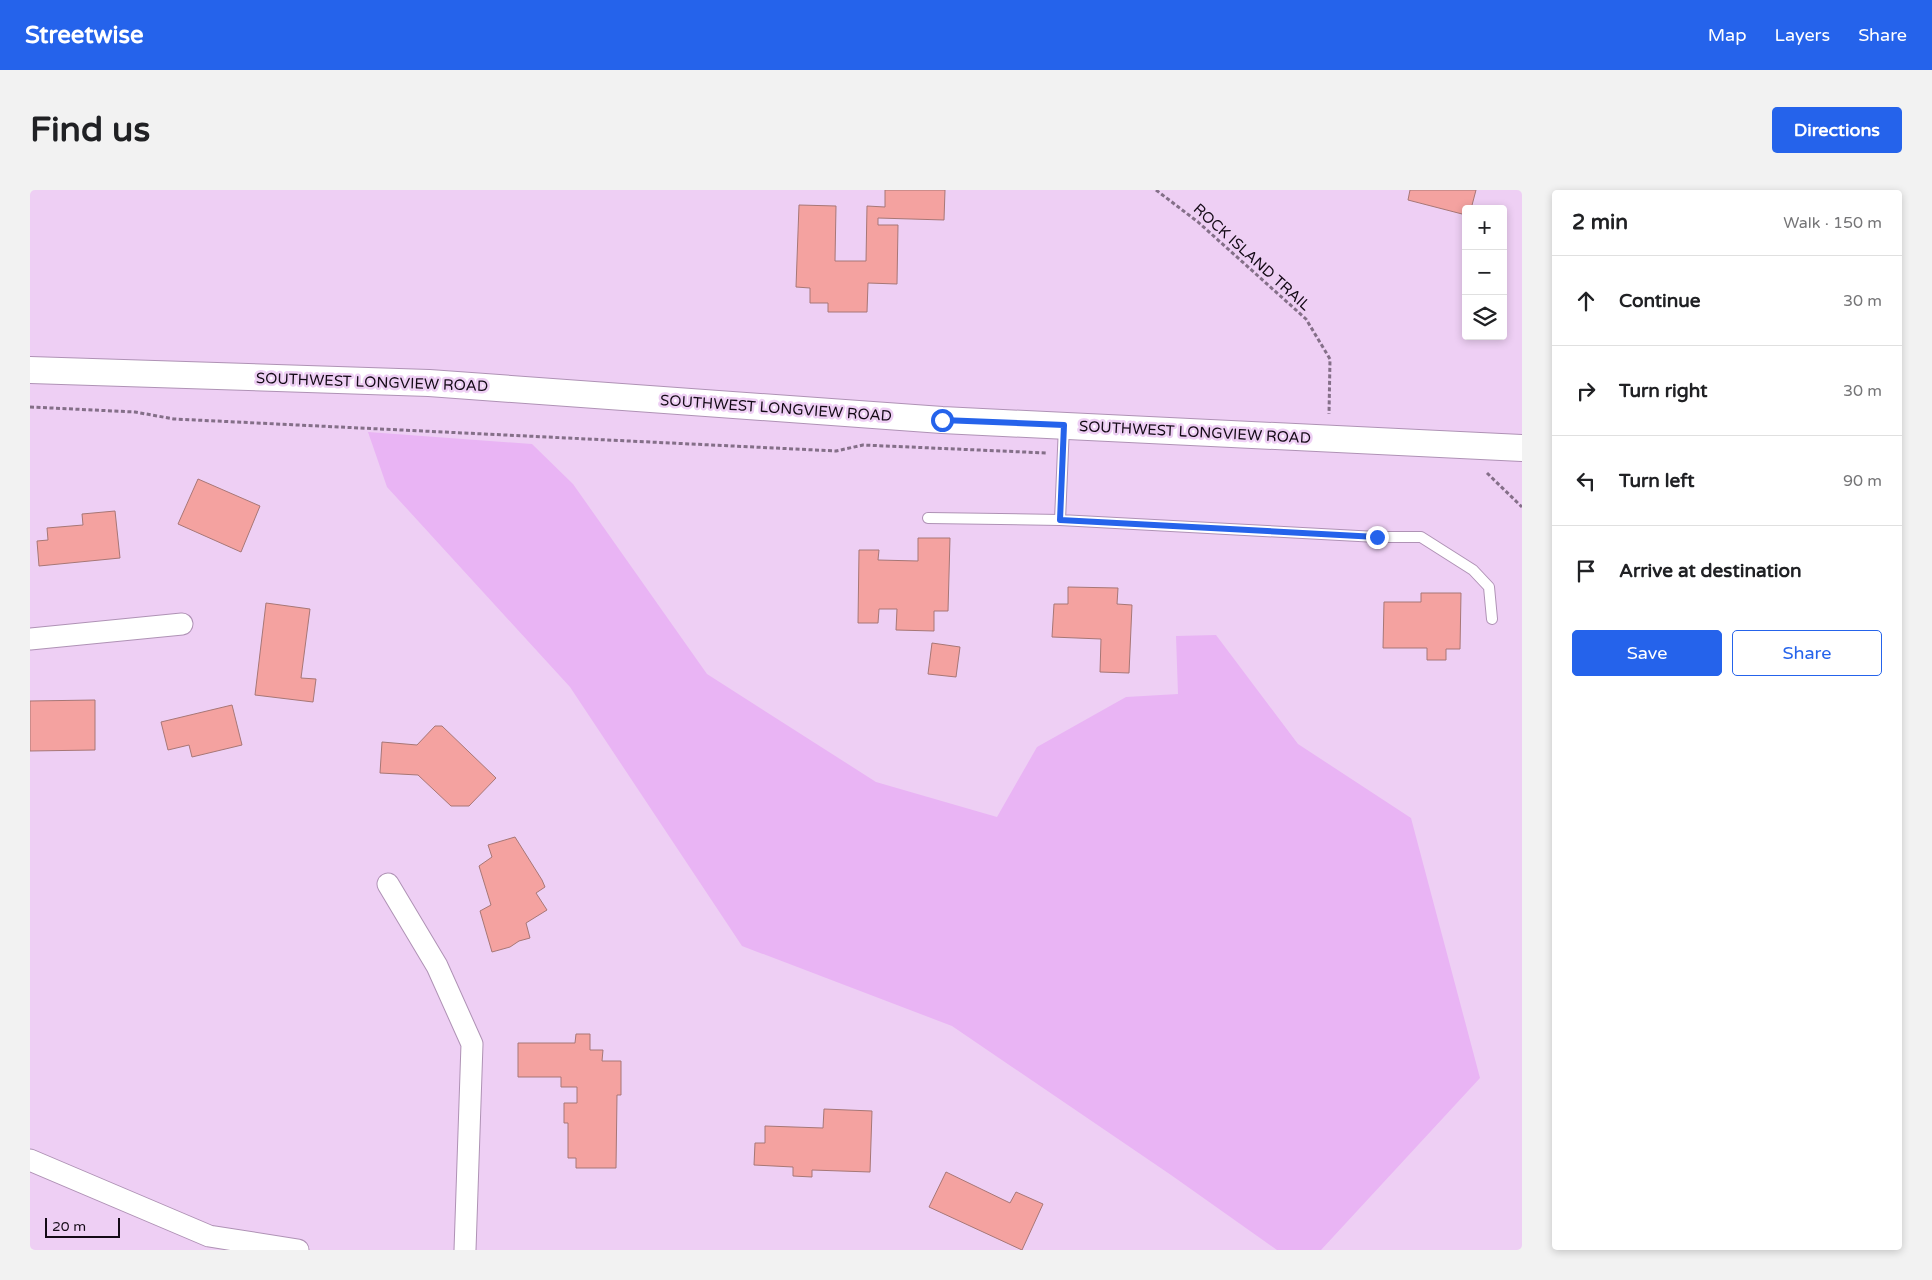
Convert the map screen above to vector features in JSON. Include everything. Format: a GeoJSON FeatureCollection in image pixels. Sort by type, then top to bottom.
{"type":"FeatureCollection","features":[{"type":"Feature","properties":{"kind":"street","name":"SOUTHWEST LONGVIEW ROAD"},"geometry":{"type":"LineString","coordinates":[[30,370],[429,383],[942,420],[1522,448]]}},
{"type":"Feature","properties":{"kind":"street"},"geometry":{"type":"LineString","coordinates":[[30,639],[182,624]]}},
{"type":"Feature","properties":{"kind":"street"},"geometry":{"type":"LineString","coordinates":[[388,884],[437,966],[472,1044],[465,1250]]}},
{"type":"Feature","properties":{"kind":"street"},"geometry":{"type":"LineString","coordinates":[[30,1160],[209,1236],[298,1250]]}},
{"type":"Feature","properties":{"kind":"lane"},"geometry":{"type":"LineString","coordinates":[[1060,520],[1064,425]]}},
{"type":"Feature","properties":{"kind":"lane"},"geometry":{"type":"LineString","coordinates":[[928,518],[1060,520],[1377,537],[1421,537],[1473,570],[1489,587],[1492,619]]}},
{"type":"Feature","properties":{"kind":"path","name":"ROCK ISLAND TRAIL"},"geometry":{"type":"LineString","coordinates":[[1156,190],[1198,222],[1306,319],[1330,358],[1329,407]]}},
{"type":"Feature","properties":{"kind":"path"},"geometry":{"type":"LineString","coordinates":[[30,407],[135,412],[174,420],[836,451],[863,445],[1062,454]]}},
{"type":"Feature","properties":{"kind":"path"},"geometry":{"type":"LineString","coordinates":[[1486,473],[1522,507]]}},
{"type":"Feature","properties":{"kind":"shaded area"},"geometry":{"type":"Polygon","coordinates":[[[368,432],[532,444],[573,484],[707,674],[876,782],[997,817],[1037,747],[1126,697],[1178,694],[1176,636],[1216,635],[1298,744],[1411,818],[1480,1078],[1321,1250],[1277,1250],[1171,1175],[952,1026],[742,946],[570,687],[387,487],[368,432]]]}},
{"type":"Feature","properties":{"kind":"building"},"geometry":{"type":"Polygon","coordinates":[[[885,190],[945,190],[944,220],[878,218],[878,225],[898,225],[897,284],[868,283],[867,312],[828,312],[828,303],[810,303],[810,288],[796,287],[799,205],[836,206],[835,261],[866,261],[867,206],[885,207],[885,190]]]}},
{"type":"Feature","properties":{"kind":"building"},"geometry":{"type":"Polygon","coordinates":[[[1410,190],[1476,190],[1472,205],[1462,205],[1462,214],[1408,200],[1410,190]]]}},
{"type":"Feature","properties":{"kind":"building"},"geometry":{"type":"Polygon","coordinates":[[[198,479],[260,506],[241,552],[178,524],[198,479]]]}},
{"type":"Feature","properties":{"kind":"building"},"geometry":{"type":"Polygon","coordinates":[[[115,511],[120,558],[39,566],[37,541],[48,540],[47,528],[83,525],[82,514],[115,511]]]}},
{"type":"Feature","properties":{"kind":"building"},"geometry":{"type":"Polygon","coordinates":[[[918,538],[950,538],[948,611],[934,611],[934,631],[896,630],[897,609],[879,609],[878,623],[858,623],[859,550],[879,550],[878,560],[918,561],[918,538]]]}},
{"type":"Feature","properties":{"kind":"building"},"geometry":{"type":"Polygon","coordinates":[[[1068,587],[1118,588],[1117,604],[1132,605],[1129,673],[1100,672],[1101,639],[1052,637],[1054,604],[1068,604],[1068,587]]]}},
{"type":"Feature","properties":{"kind":"building"},"geometry":{"type":"Polygon","coordinates":[[[1421,593],[1461,593],[1460,649],[1446,649],[1446,660],[1427,660],[1427,648],[1383,648],[1384,602],[1421,602],[1421,593]]]}},
{"type":"Feature","properties":{"kind":"building"},"geometry":{"type":"Polygon","coordinates":[[[266,603],[310,609],[301,678],[316,679],[313,702],[255,695],[266,603]]]}},
{"type":"Feature","properties":{"kind":"building"},"geometry":{"type":"Polygon","coordinates":[[[932,643],[960,647],[956,677],[928,674],[932,643]]]}},
{"type":"Feature","properties":{"kind":"building"},"geometry":{"type":"Polygon","coordinates":[[[95,700],[95,750],[30,751],[30,701],[95,700]]]}},
{"type":"Feature","properties":{"kind":"building"},"geometry":{"type":"Polygon","coordinates":[[[232,705],[242,745],[192,757],[189,745],[168,750],[161,722],[232,705]]]}},
{"type":"Feature","properties":{"kind":"building"},"geometry":{"type":"Polygon","coordinates":[[[435,726],[442,726],[496,778],[469,806],[451,806],[418,775],[380,773],[382,742],[417,745],[435,726]]]}},
{"type":"Feature","properties":{"kind":"building"},"geometry":{"type":"Polygon","coordinates":[[[515,837],[542,880],[545,887],[536,893],[547,910],[526,923],[530,938],[519,941],[510,947],[492,952],[480,911],[491,905],[479,866],[492,857],[488,845],[515,837]]]}},
{"type":"Feature","properties":{"kind":"building"},"geometry":{"type":"Polygon","coordinates":[[[576,1034],[590,1034],[590,1050],[603,1050],[602,1061],[621,1061],[621,1095],[617,1095],[616,1168],[576,1168],[576,1158],[568,1158],[568,1123],[564,1123],[564,1103],[577,1103],[577,1087],[561,1087],[561,1077],[518,1077],[518,1043],[575,1043],[576,1034]]]}},
{"type":"Feature","properties":{"kind":"building"},"geometry":{"type":"Polygon","coordinates":[[[824,1109],[872,1111],[870,1172],[812,1170],[812,1177],[793,1176],[793,1167],[754,1165],[755,1143],[765,1143],[765,1126],[823,1128],[824,1109]]]}},
{"type":"Feature","properties":{"kind":"building"},"geometry":{"type":"Polygon","coordinates":[[[946,1172],[1010,1203],[1016,1192],[1043,1204],[1022,1250],[929,1207],[946,1172]]]}},
{"type":"Feature","properties":{"kind":"route"},"geometry":{"type":"LineString","coordinates":[[942,420],[1064,425],[1060,520],[1377,537]]}}]}
